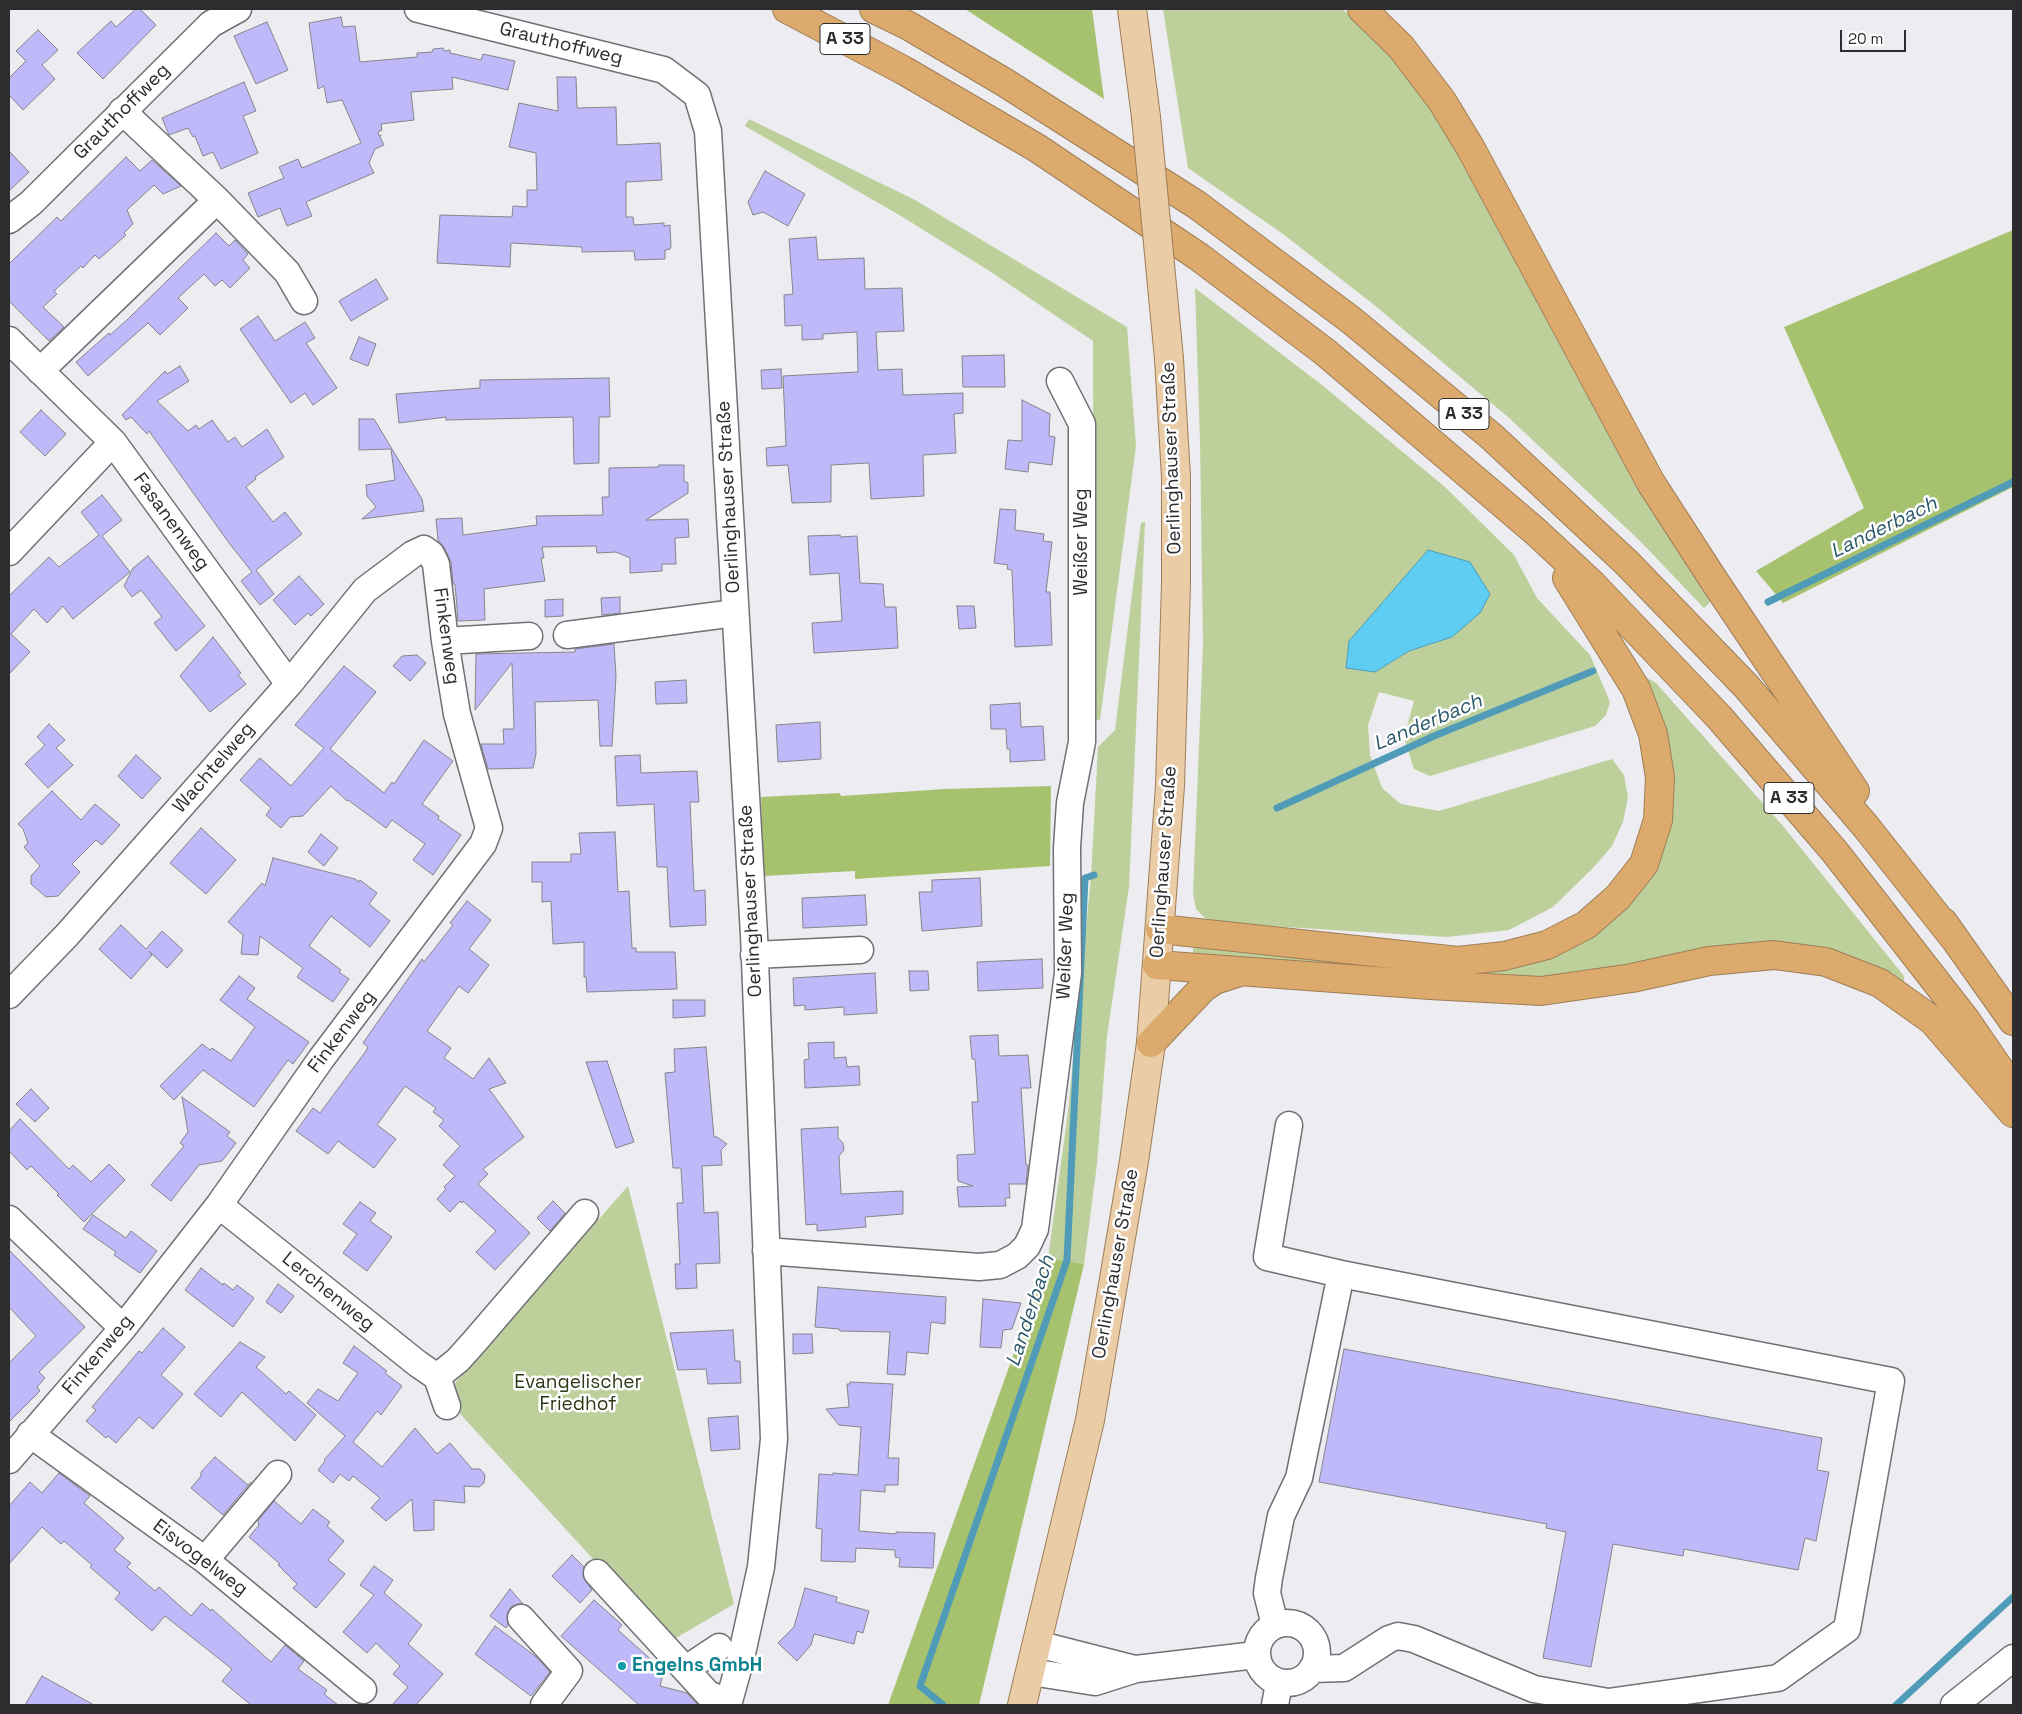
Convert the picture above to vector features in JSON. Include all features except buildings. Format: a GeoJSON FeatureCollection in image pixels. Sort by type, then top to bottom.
{"type":"FeatureCollection","features":[{"type":"Feature","properties":{"kind":"highway","name":"A 33"},"geometry":{"type":"LineString","coordinates":[[787,9],[903,70],[1037,148],[1199,257],[1324,352],[1535,531],[1592,584],[1719,717],[1835,852],[1965,1019],[2013,1089]]}},
{"type":"Feature","properties":{"kind":"highway","name":"A 33"},"geometry":{"type":"LineString","coordinates":[[874,9],[909,26],[1004,82],[1197,205],[1351,320],[1492,437],[1627,563],[1746,686],[1868,828],[1954,938],[2013,1021]]}},
{"type":"Feature","properties":{"kind":"highway"},"geometry":{"type":"LineString","coordinates":[[1362,9],[1401,47],[1442,101],[1470,147],[1651,483],[1724,596],[1954,938]]}},
{"type":"Feature","properties":{"kind":"highway"},"geometry":{"type":"LineString","coordinates":[[1160,929],[1458,961],[1504,956],[1548,945],[1586,925],[1618,898],[1644,864],[1658,820],[1660,777],[1653,734],[1636,689],[1582,598],[1535,531]]}},
{"type":"Feature","properties":{"kind":"highway"},"geometry":{"type":"LineString","coordinates":[[1157,965],[1430,985],[1541,991],[1632,978],[1709,960],[1774,955],[1826,962],[1880,983],[1932,1020],[2013,1113]]}},
{"type":"Feature","properties":{"kind":"highway"},"geometry":{"type":"LineString","coordinates":[[1150,1043],[1204,987],[1215,980],[1244,971]]}},
{"type":"Feature","properties":{"kind":"main road","name":"Oerlinghauser Straße"},"geometry":{"type":"LineString","coordinates":[[1022,1705],[1090,1420],[1132,1170],[1150,1043],[1170,786],[1176,583],[1176,477],[1169,359],[1146,117],[1132,9]]}},
{"type":"Feature","properties":{"kind":"street","name":"Grauthoffweg"},"geometry":{"type":"LineString","coordinates":[[9,220],[31,203],[122,110],[211,24],[238,9]]}},
{"type":"Feature","properties":{"kind":"street","name":"Grauthoffweg"},"geometry":{"type":"LineString","coordinates":[[418,9],[664,70],[697,95]]}},
{"type":"Feature","properties":{"kind":"street","name":"Oerlinghauser Straße"},"geometry":{"type":"LineString","coordinates":[[697,95],[708,131],[754,955],[774,1439],[761,1567],[741,1658],[728,1703]]}},
{"type":"Feature","properties":{"kind":"street"},"geometry":{"type":"LineString","coordinates":[[122,110],[217,200],[287,272],[304,301]]}},
{"type":"Feature","properties":{"kind":"street"},"geometry":{"type":"LineString","coordinates":[[40,371],[217,200]]}},
{"type":"Feature","properties":{"kind":"street","name":"Fasanenweg"},"geometry":{"type":"LineString","coordinates":[[9,340],[112,442],[289,684]]}},
{"type":"Feature","properties":{"kind":"street","name":"Weißer Weg"},"geometry":{"type":"LineString","coordinates":[[766,1251],[979,1267],[1000,1264],[1017,1256],[1027,1246],[1035,1229],[1068,973],[1067,848],[1070,803],[1082,742],[1082,424],[1060,381]]}},
{"type":"Feature","properties":{"kind":"street"},"geometry":{"type":"LineString","coordinates":[[9,552],[112,442]]}},
{"type":"Feature","properties":{"kind":"street","name":"Wachtelweg"},"geometry":{"type":"LineString","coordinates":[[9,994],[67,935],[289,684],[365,590],[413,554],[424,549]]}},
{"type":"Feature","properties":{"kind":"street","name":"Finkenweg"},"geometry":{"type":"LineString","coordinates":[[9,1460],[123,1328],[219,1205],[321,1059],[483,844],[489,828],[457,714],[445,641],[436,564],[431,554],[424,549]]}},
{"type":"Feature","properties":{"kind":"street"},"geometry":{"type":"LineString","coordinates":[[566,635],[735,613]]}},
{"type":"Feature","properties":{"kind":"street"},"geometry":{"type":"LineString","coordinates":[[445,641],[529,636]]}},
{"type":"Feature","properties":{"kind":"street"},"geometry":{"type":"LineString","coordinates":[[754,955],[860,950]]}},
{"type":"Feature","properties":{"kind":"street"},"geometry":{"type":"LineString","coordinates":[[1289,1125],[1267,1258],[1891,1381],[1847,1629],[1778,1678],[1608,1702],[1534,1689],[1414,1639],[1398,1636],[1389,1639],[1344,1668],[1312,1669]]}},
{"type":"Feature","properties":{"kind":"street","name":"Lerchenweg"},"geometry":{"type":"LineString","coordinates":[[219,1205],[418,1364],[437,1377]]}},
{"type":"Feature","properties":{"kind":"street"},"geometry":{"type":"LineString","coordinates":[[447,1406],[437,1377],[458,1360],[586,1213]]}},
{"type":"Feature","properties":{"kind":"street"},"geometry":{"type":"LineString","coordinates":[[9,1219],[123,1328]]}},
{"type":"Feature","properties":{"kind":"street"},"geometry":{"type":"LineString","coordinates":[[1276,1625],[1267,1593],[1269,1578],[1281,1516],[1300,1478],[1341,1274]]}},
{"type":"Feature","properties":{"kind":"street","name":"Eisvogelweg"},"geometry":{"type":"LineString","coordinates":[[30,1434],[205,1560],[363,1690]]}},
{"type":"Feature","properties":{"kind":"street"},"geometry":{"type":"LineString","coordinates":[[205,1560],[278,1474]]}},
{"type":"Feature","properties":{"kind":"street"},"geometry":{"type":"LineString","coordinates":[[597,1573],[708,1694],[728,1703]]}},
{"type":"Feature","properties":{"kind":"street"},"geometry":{"type":"LineString","coordinates":[[521,1618],[570,1672],[544,1705]]}},
{"type":"Feature","properties":{"kind":"street"},"geometry":{"type":"LineString","coordinates":[[1294,1624],[1303,1628],[1315,1642],[1317,1651],[1316,1661],[1306,1677],[1289,1684],[1277,1694],[1259,1665],[1256,1655],[1261,1637],[1267,1630],[1276,1625],[1294,1624]]}},
{"type":"Feature","properties":{"kind":"street"},"geometry":{"type":"LineString","coordinates":[[1037,1644],[1136,1669]]}},
{"type":"Feature","properties":{"kind":"street"},"geometry":{"type":"LineString","coordinates":[[686,1669],[719,1647]]}},
{"type":"Feature","properties":{"kind":"street"},"geometry":{"type":"LineString","coordinates":[[1031,1672],[1095,1682],[1136,1669],[1256,1655]]}},
{"type":"Feature","properties":{"kind":"street"},"geometry":{"type":"LineString","coordinates":[[1954,1705],[2013,1658]]}},
{"type":"Feature","properties":{"kind":"green space"},"geometry":{"type":"Polygon","coordinates":[[[965,9],[1092,9],[1104,99],[965,9]]]}},
{"type":"Feature","properties":{"kind":"green space"},"geometry":{"type":"Polygon","coordinates":[[[1163,9],[1341,9],[1351,15],[1394,59],[1434,109],[1641,488],[1710,602],[1704,608],[1639,540],[1508,417],[1373,304],[1283,234],[1188,168],[1163,9]]]}},
{"type":"Feature","properties":{"kind":"green space"},"geometry":{"type":"Polygon","coordinates":[[[749,119],[915,200],[1127,327],[1136,446],[1100,720],[1094,719],[1093,341],[991,272],[901,216],[745,126],[749,119]]]}},
{"type":"Feature","properties":{"kind":"green space"},"geometry":{"type":"Polygon","coordinates":[[[2013,230],[2013,487],[1783,603],[1756,571],[1864,508],[1784,327],[2013,230]]]}},
{"type":"Feature","properties":{"kind":"green space"},"geometry":{"type":"Polygon","coordinates":[[[1195,288],[1322,385],[1445,487],[1514,555],[1537,598],[1590,655],[1610,702],[1606,715],[1595,726],[1430,776],[1414,769],[1404,738],[1414,701],[1379,692],[1368,725],[1370,755],[1382,788],[1401,804],[1439,811],[1612,759],[1624,775],[1628,797],[1623,822],[1612,846],[1592,869],[1553,907],[1509,930],[1447,937],[1221,923],[1205,918],[1196,909],[1193,894],[1203,645],[1200,440],[1195,288]],[[1428,550],[1350,641],[1375,672],[1409,651],[1452,637],[1428,550]]]}},
{"type":"Feature","properties":{"kind":"green space"},"geometry":{"type":"Polygon","coordinates":[[[1145,522],[1129,887],[1107,1036],[1097,1164],[1084,1264],[1048,1258],[1068,1112],[1091,877],[1098,747],[1115,730],[1141,523],[1145,522]]]}},
{"type":"Feature","properties":{"kind":"green space"},"geometry":{"type":"Polygon","coordinates":[[[1647,678],[1656,683],[1783,826],[1904,976],[1904,982],[1898,981],[1841,954],[1615,970],[1543,979],[1417,974],[1291,961],[1196,956],[1193,953],[1193,947],[1201,944],[1292,955],[1576,944],[1665,832],[1647,678]]]}},
{"type":"Feature","properties":{"kind":"green space"},"geometry":{"type":"Polygon","coordinates":[[[1051,786],[1050,866],[855,879],[855,871],[764,876],[761,797],[840,793],[841,796],[945,789],[1051,786]]]}},
{"type":"Feature","properties":{"kind":"green space","name":"Evangelischer Friedhof"},"geometry":{"type":"Polygon","coordinates":[[[628,1186],[734,1604],[669,1642],[452,1405],[454,1384],[628,1186]]]}},
{"type":"Feature","properties":{"kind":"green space"},"geometry":{"type":"Polygon","coordinates":[[[1048,1258],[1084,1264],[979,1705],[888,1705],[1048,1258]]]}},
{"type":"Feature","properties":{"kind":"water"},"geometry":{"type":"Polygon","coordinates":[[[1428,550],[1470,562],[1490,594],[1480,613],[1452,637],[1409,651],[1375,672],[1346,668],[1349,641],[1428,550]]]}},
{"type":"Feature","properties":{"kind":"waterway","name":"Landerbach"},"geometry":{"type":"LineString","coordinates":[[1768,602],[2013,482]]}},
{"type":"Feature","properties":{"kind":"waterway","name":"Landerbach"},"geometry":{"type":"LineString","coordinates":[[1277,808],[1434,736],[1593,671]]}},
{"type":"Feature","properties":{"kind":"waterway","name":"Landerbach"},"geometry":{"type":"LineString","coordinates":[[943,1705],[920,1686],[1067,1260],[1085,878],[1094,875]]}},
{"type":"Feature","properties":{"kind":"waterway"},"geometry":{"type":"LineString","coordinates":[[1896,1705],[2013,1597]]}},
{"type":"Feature","properties":{"kind":"place","name":"Engelns GmbH"},"geometry":{"type":"Point","coordinates":[622,1666]}}]}
